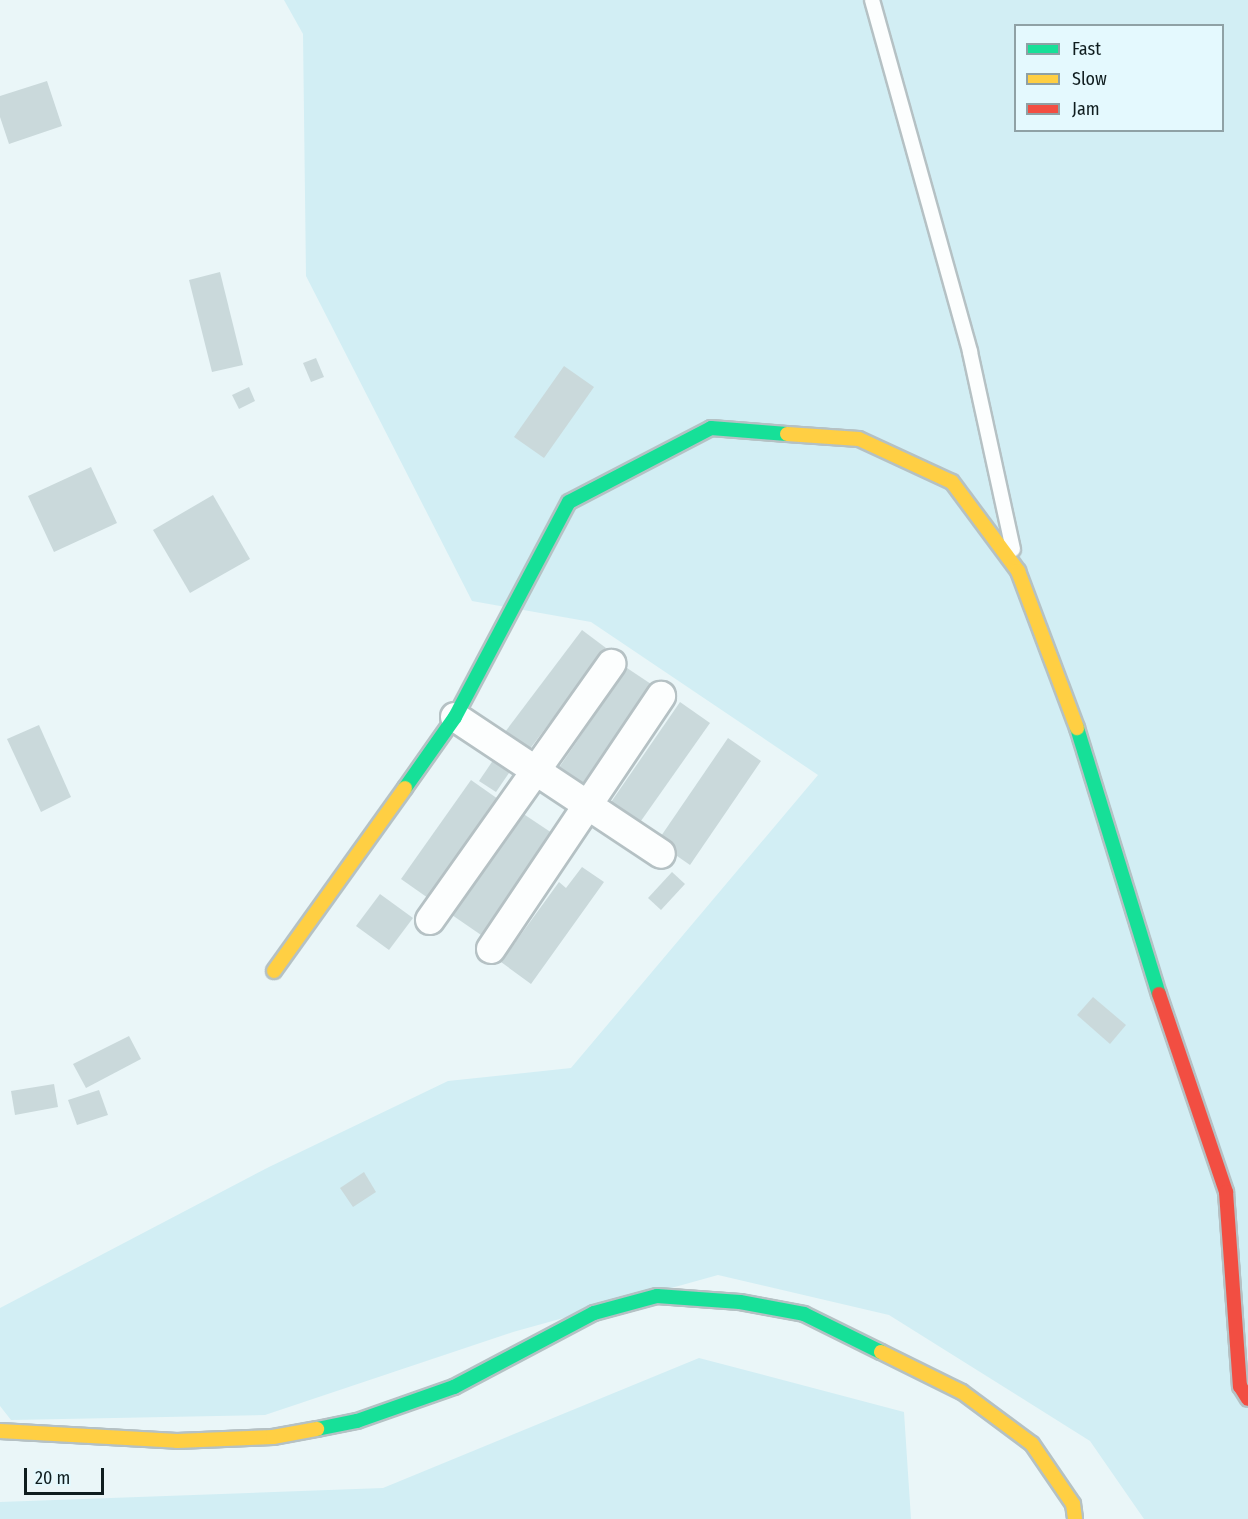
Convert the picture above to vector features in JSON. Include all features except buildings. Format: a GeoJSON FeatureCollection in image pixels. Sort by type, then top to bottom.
{"type":"FeatureCollection","features":[{"type":"Feature","properties":{"kind":"street"},"geometry":{"type":"LineString","coordinates":[[274,971],[456,717],[569,502],[711,428],[859,439],[952,482],[1018,571],[1071,708],[1178,1054],[1226,1192],[1240,1386],[1248,1399]]}},
{"type":"Feature","properties":{"kind":"street"},"geometry":{"type":"LineString","coordinates":[[430,920],[538,771],[610,664]]}},
{"type":"Feature","properties":{"kind":"street"},"geometry":{"type":"LineString","coordinates":[[491,949],[661,696]]}},
{"type":"Feature","properties":{"kind":"street"},"geometry":{"type":"LineString","coordinates":[[456,717],[661,854]]}},
{"type":"Feature","properties":{"kind":"street"},"geometry":{"type":"LineString","coordinates":[[0,1431],[177,1442],[273,1437],[357,1422],[454,1387],[604,1310],[657,1296],[740,1302],[804,1314],[962,1392],[1032,1444],[1072,1504],[1075,1519]]}},
{"type":"Feature","properties":{"kind":"lane"},"geometry":{"type":"LineString","coordinates":[[872,0],[970,352],[1018,571]]}},
{"type":"Feature","properties":{"kind":"shaded area"},"geometry":{"type":"Polygon","coordinates":[[[284,0],[1248,0],[1248,1519],[1144,1519],[1090,1441],[889,1315],[718,1275],[513,1332],[265,1415],[11,1420],[0,1406],[0,1308],[269,1167],[448,1081],[571,1068],[818,775],[591,622],[472,601],[306,276],[303,34],[284,0]]]}},
{"type":"Feature","properties":{"kind":"shaded area"},"geometry":{"type":"Polygon","coordinates":[[[699,1358],[904,1412],[911,1519],[0,1519],[0,1502],[383,1488],[699,1358]]]}},
{"type":"Feature","properties":{"kind":"traffic: fast"},"geometry":{"type":"LineString","coordinates":[[405,788],[455,717],[569,502],[711,428],[787,434]]}},
{"type":"Feature","properties":{"kind":"traffic: fast"},"geometry":{"type":"LineString","coordinates":[[1077,728],[1159,994]]}},
{"type":"Feature","properties":{"kind":"traffic: fast"},"geometry":{"type":"LineString","coordinates":[[317,1429],[357,1421],[454,1387],[594,1313],[657,1296],[740,1302],[804,1314],[881,1352]]}},
{"type":"Feature","properties":{"kind":"traffic: slow"},"geometry":{"type":"LineString","coordinates":[[787,434],[859,439],[952,482],[1018,571],[1077,728]]}},
{"type":"Feature","properties":{"kind":"traffic: slow"},"geometry":{"type":"LineString","coordinates":[[274,971],[405,788]]}},
{"type":"Feature","properties":{"kind":"traffic: slow"},"geometry":{"type":"LineString","coordinates":[[881,1352],[962,1392],[1032,1444],[1073,1504],[1075,1519]]}},
{"type":"Feature","properties":{"kind":"traffic: slow"},"geometry":{"type":"LineString","coordinates":[[0,1431],[177,1441],[273,1437],[317,1429]]}},
{"type":"Feature","properties":{"kind":"traffic: jam"},"geometry":{"type":"LineString","coordinates":[[1159,994],[1226,1192],[1240,1386],[1248,1399]]}}]}
